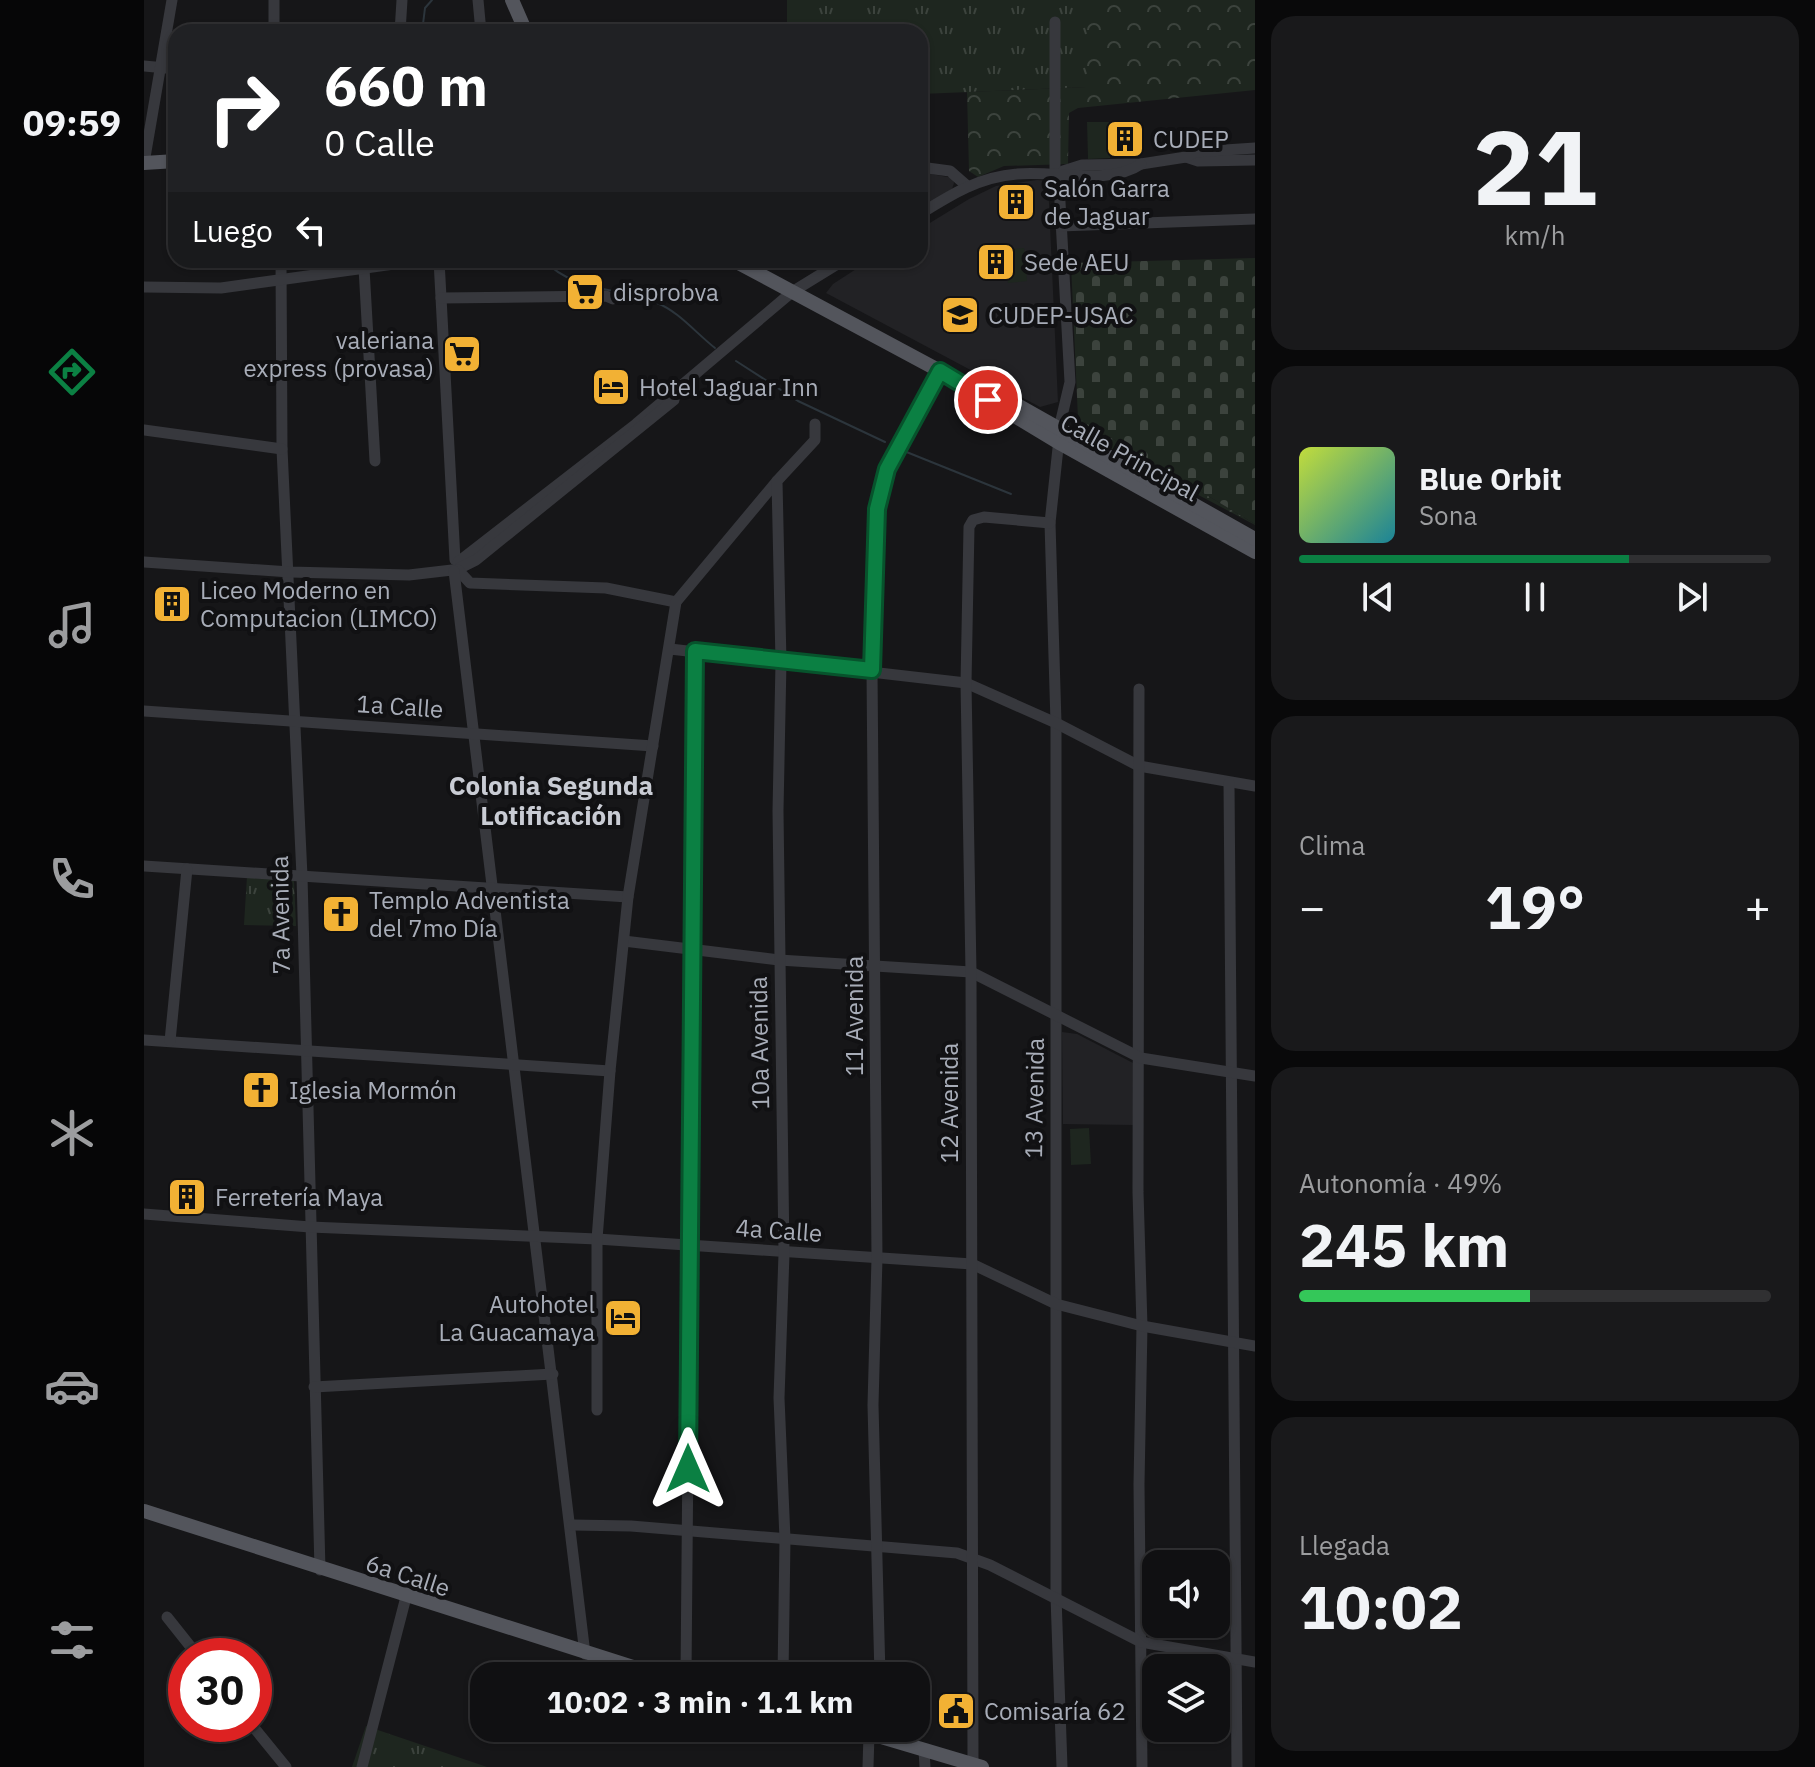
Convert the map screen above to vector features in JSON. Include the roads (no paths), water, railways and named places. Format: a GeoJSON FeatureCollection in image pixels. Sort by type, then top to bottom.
{"type":"FeatureCollection","features":[{"type":"Feature","properties":{"kind":"main road"},"geometry":{"type":"LineString","coordinates":[[512,0],[522,24]]}},
{"type":"Feature","properties":{"kind":"main road"},"geometry":{"type":"LineString","coordinates":[[144,163],[168,162]]}},
{"type":"Feature","properties":{"kind":"main road","name":"Calle Principal"},"geometry":{"type":"LineString","coordinates":[[751,268],[797,289],[1061,437],[1255,552]]}},
{"type":"Feature","properties":{"kind":"main road","name":"Calle Principal"},"geometry":{"type":"LineString","coordinates":[[765,268],[940,371],[1255,539]]}},
{"type":"Feature","properties":{"kind":"main road","name":"6a Calle"},"geometry":{"type":"LineString","coordinates":[[144,1511],[613,1662]]}},
{"type":"Feature","properties":{"kind":"main road"},"geometry":{"type":"LineString","coordinates":[[901,1742],[978,1766]]}},
{"type":"Feature","properties":{"kind":"street"},"geometry":{"type":"LineString","coordinates":[[144,163],[172,0]]}},
{"type":"Feature","properties":{"kind":"street"},"geometry":{"type":"LineString","coordinates":[[274,0],[274,24]]}},
{"type":"Feature","properties":{"kind":"street"},"geometry":{"type":"LineString","coordinates":[[400,24],[401,0]]}},
{"type":"Feature","properties":{"kind":"street"},"geometry":{"type":"LineString","coordinates":[[478,0],[480,24]]}},
{"type":"Feature","properties":{"kind":"street","name":"13 Avenida"},"geometry":{"type":"LineString","coordinates":[[1055,22],[1055,173],[1059,184],[1070,382],[1050,523],[1056,723],[1056,1597],[1062,1767]]}},
{"type":"Feature","properties":{"kind":"street"},"geometry":{"type":"LineString","coordinates":[[144,66],[168,68]]}},
{"type":"Feature","properties":{"kind":"street"},"geometry":{"type":"LineString","coordinates":[[928,209],[966,185],[1015,174],[1130,172],[1141,164],[1186,157],[1195,152],[1255,148]]}},
{"type":"Feature","properties":{"kind":"street"},"geometry":{"type":"LineString","coordinates":[[1186,157],[1198,161],[1255,160]]}},
{"type":"Feature","properties":{"kind":"street"},"geometry":{"type":"LineString","coordinates":[[928,168],[950,171],[966,185]]}},
{"type":"Feature","properties":{"kind":"street"},"geometry":{"type":"LineString","coordinates":[[1060,226],[1255,219]]}},
{"type":"Feature","properties":{"kind":"street","name":"7a Avenida"},"geometry":{"type":"LineString","coordinates":[[281,268],[282,449],[302,876],[320,1570]]}},
{"type":"Feature","properties":{"kind":"street"},"geometry":{"type":"LineString","coordinates":[[144,287],[221,288],[364,268],[375,461]]}},
{"type":"Feature","properties":{"kind":"street"},"geometry":{"type":"LineString","coordinates":[[439,268],[455,566],[471,733],[572,1525],[585,1654]]}},
{"type":"Feature","properties":{"kind":"street"},"geometry":{"type":"LineString","coordinates":[[144,562],[424,575],[476,560],[638,433],[709,370],[713,360],[797,289],[831,268]]}},
{"type":"Feature","properties":{"kind":"street"},"geometry":{"type":"LineString","coordinates":[[441,298],[606,296],[613,299]]}},
{"type":"Feature","properties":{"kind":"street","name":"11 Avenida"},"geometry":{"type":"LineString","coordinates":[[880,1662],[873,1405],[877,1258],[872,670],[877,509],[887,469],[940,371]]}},
{"type":"Feature","properties":{"kind":"street"},"geometry":{"type":"LineString","coordinates":[[597,1410],[597,1239],[610,1071],[628,897],[676,602],[815,440],[815,424]]}},
{"type":"Feature","properties":{"kind":"street"},"geometry":{"type":"LineString","coordinates":[[144,430],[282,449]]}},
{"type":"Feature","properties":{"kind":"street","name":"10a Avenida"},"geometry":{"type":"LineString","coordinates":[[777,481],[781,662],[779,960],[784,1254],[779,1398],[785,1539],[783,1662]]}},
{"type":"Feature","properties":{"kind":"street","name":"12 Avenida"},"geometry":{"type":"LineString","coordinates":[[978,1766],[971,1558],[971,972],[966,683],[969,527],[973,520],[984,517],[1050,523]]}},
{"type":"Feature","properties":{"kind":"street"},"geometry":{"type":"LineString","coordinates":[[144,555],[290,569]]}},
{"type":"Feature","properties":{"kind":"street"},"geometry":{"type":"LineString","coordinates":[[455,566],[470,583],[606,588],[676,602]]}},
{"type":"Feature","properties":{"kind":"street"},"geometry":{"type":"LineString","coordinates":[[670,649],[966,683],[1056,723],[1139,766],[1255,786]]}},
{"type":"Feature","properties":{"kind":"street"},"geometry":{"type":"LineString","coordinates":[[686,1662],[695,651]]}},
{"type":"Feature","properties":{"kind":"street"},"geometry":{"type":"LineString","coordinates":[[1139,689],[1142,1767]]}},
{"type":"Feature","properties":{"kind":"street","name":"1a Calle"},"geometry":{"type":"LineString","coordinates":[[144,711],[653,746]]}},
{"type":"Feature","properties":{"kind":"street"},"geometry":{"type":"LineString","coordinates":[[1229,783],[1237,1767]]}},
{"type":"Feature","properties":{"kind":"street"},"geometry":{"type":"LineString","coordinates":[[144,866],[628,897]]}},
{"type":"Feature","properties":{"kind":"street"},"geometry":{"type":"LineString","coordinates":[[170,1041],[187,869]]}},
{"type":"Feature","properties":{"kind":"street"},"geometry":{"type":"LineString","coordinates":[[624,941],[779,960],[971,972],[1141,1058],[1255,1076]]}},
{"type":"Feature","properties":{"kind":"street"},"geometry":{"type":"LineString","coordinates":[[144,1040],[610,1071]]}},
{"type":"Feature","properties":{"kind":"street","name":"4a Calle"},"geometry":{"type":"LineString","coordinates":[[144,1214],[310,1227],[597,1239],[784,1254],[972,1264],[1056,1304],[1142,1326],[1255,1346]]}},
{"type":"Feature","properties":{"kind":"street"},"geometry":{"type":"LineString","coordinates":[[314,1387],[553,1374]]}},
{"type":"Feature","properties":{"kind":"street"},"geometry":{"type":"LineString","coordinates":[[572,1525],[631,1526],[957,1553],[1056,1597],[1141,1642],[1255,1662]]}},
{"type":"Feature","properties":{"kind":"street"},"geometry":{"type":"LineString","coordinates":[[362,1767],[406,1597]]}},
{"type":"Feature","properties":{"kind":"street"},"geometry":{"type":"LineString","coordinates":[[167,1617],[184,1638]]}},
{"type":"Feature","properties":{"kind":"street"},"geometry":{"type":"LineString","coordinates":[[266,1742],[286,1767]]}},
{"type":"Feature","properties":{"kind":"street"},"geometry":{"type":"LineString","coordinates":[[868,1767],[873,1742]]}},
{"type":"Feature","properties":{"kind":"street"},"geometry":{"type":"LineString","coordinates":[[924,1750],[925,1767]]}},
{"type":"Feature","properties":{"kind":"waterway"},"geometry":{"type":"LineString","coordinates":[[423,24],[425,8],[432,0]]}},
{"type":"Feature","properties":{"kind":"waterway"},"geometry":{"type":"LineString","coordinates":[[554,268],[582,283],[665,307],[715,348]]}},
{"type":"Feature","properties":{"kind":"waterway"},"geometry":{"type":"LineString","coordinates":[[736,361],[798,401],[885,442]]}},
{"type":"Feature","properties":{"kind":"waterway"},"geometry":{"type":"LineString","coordinates":[[904,451],[1011,494]]}},
{"type":"Feature","properties":{"kind":"place","name":"CUDEP"},"geometry":{"type":"Point","coordinates":[1125,139]}},
{"type":"Feature","properties":{"kind":"place","name":"Salón Garra de Jaguar"},"geometry":{"type":"Point","coordinates":[1016,202]}},
{"type":"Feature","properties":{"kind":"place","name":"Sede AEU"},"geometry":{"type":"Point","coordinates":[996,262]}},
{"type":"Feature","properties":{"kind":"place","name":"disprobva"},"geometry":{"type":"Point","coordinates":[585,292]}},
{"type":"Feature","properties":{"kind":"place","name":"CUDEP-USAC"},"geometry":{"type":"Point","coordinates":[960,315]}},
{"type":"Feature","properties":{"kind":"place","name":"valeriana express (provasa)"},"geometry":{"type":"Point","coordinates":[462,354]}},
{"type":"Feature","properties":{"kind":"place","name":"Hotel Jaguar Inn"},"geometry":{"type":"Point","coordinates":[611,387]}},
{"type":"Feature","properties":{"kind":"place","name":"Liceo Moderno en Computacion (LIMCO)"},"geometry":{"type":"Point","coordinates":[172,604]}},
{"type":"Feature","properties":{"kind":"place","name":"Templo Adventista del 7mo Día"},"geometry":{"type":"Point","coordinates":[341,914]}},
{"type":"Feature","properties":{"kind":"place","name":"Iglesia Mormón"},"geometry":{"type":"Point","coordinates":[261,1090]}},
{"type":"Feature","properties":{"kind":"place","name":"Ferretería Maya"},"geometry":{"type":"Point","coordinates":[187,1197]}},
{"type":"Feature","properties":{"kind":"place","name":"Autohotel La Guacamaya"},"geometry":{"type":"Point","coordinates":[623,1318]}},
{"type":"Feature","properties":{"kind":"place","name":"Comisaría 62"},"geometry":{"type":"Point","coordinates":[956,1711]}},
{"type":"Feature","properties":{"kind":"district","name":"Colonia Segunda Lotificación"},"geometry":{"type":"Point","coordinates":[551,800]}}]}
